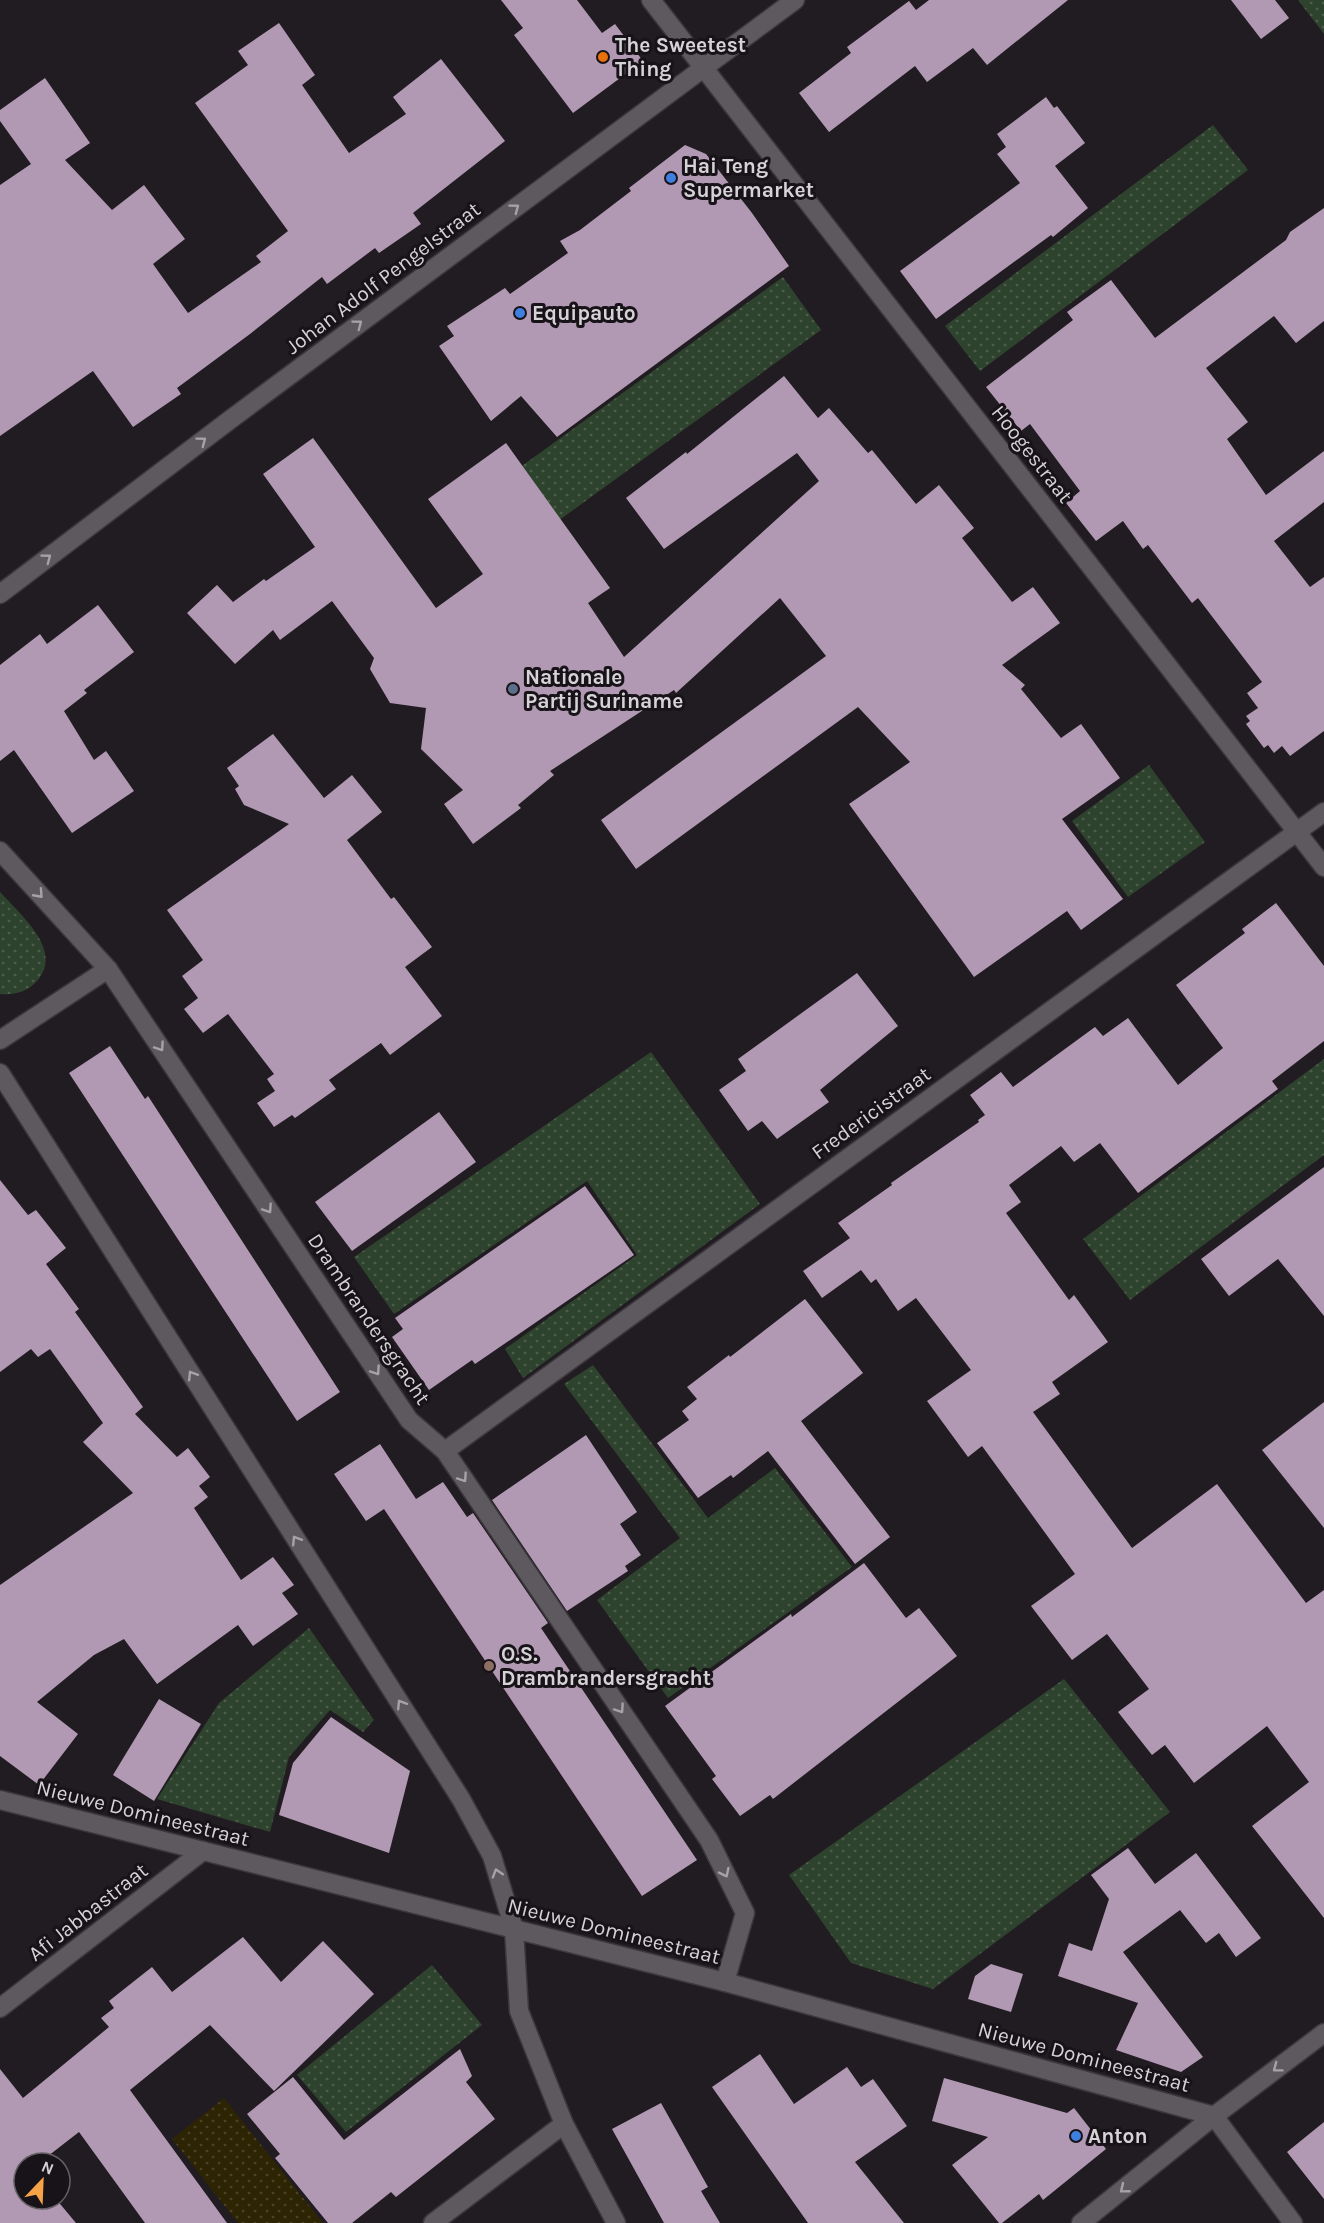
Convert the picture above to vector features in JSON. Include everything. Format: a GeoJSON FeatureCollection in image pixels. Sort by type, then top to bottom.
{"type":"FeatureCollection","features":[{"type":"Feature","properties":{"kind":"street","name":"Hoogestraat"},"geometry":{"type":"LineString","coordinates":[[651,0],[1324,867]]}},
{"type":"Feature","properties":{"kind":"street","name":"Johan Adolf Pengelstraat"},"geometry":{"type":"LineString","coordinates":[[0,594],[240,412],[795,0]]}},
{"type":"Feature","properties":{"kind":"street","name":"Fredericistraat"},"geometry":{"type":"LineString","coordinates":[[445,1451],[1324,812]]}},
{"type":"Feature","properties":{"kind":"street","name":"Drambrandersgracht"},"geometry":{"type":"LineString","coordinates":[[0,851],[108,969],[409,1420],[445,1451],[709,1840],[745,1913],[725,1982]]}},
{"type":"Feature","properties":{"kind":"street"},"geometry":{"type":"LineString","coordinates":[[0,1040],[108,969]]}},
{"type":"Feature","properties":{"kind":"street"},"geometry":{"type":"LineString","coordinates":[[0,1073],[461,1799],[492,1856],[514,1929],[519,2011],[564,2124],[616,2223]]}},
{"type":"Feature","properties":{"kind":"street","name":"Nieuwe Domineestraat"},"geometry":{"type":"LineString","coordinates":[[0,1800],[725,1982],[1214,2116]]}},
{"type":"Feature","properties":{"kind":"street","name":"Afi Jabbastraat"},"geometry":{"type":"LineString","coordinates":[[0,2008],[203,1851]]}},
{"type":"Feature","properties":{"kind":"street"},"geometry":{"type":"LineString","coordinates":[[1081,2223],[1214,2116],[1324,2033]]}},
{"type":"Feature","properties":{"kind":"street"},"geometry":{"type":"LineString","coordinates":[[1214,2116],[1293,2223]]}},
{"type":"Feature","properties":{"kind":"street"},"geometry":{"type":"LineString","coordinates":[[433,2223],[564,2124]]}},
{"type":"Feature","properties":{"kind":"green space"},"geometry":{"type":"Polygon","coordinates":[[[1298,0],[1324,0],[1324,34],[1298,0]]]}},
{"type":"Feature","properties":{"kind":"green space"},"geometry":{"type":"Polygon","coordinates":[[[1213,125],[1248,170],[980,371],[945,326],[1213,125]]]}},
{"type":"Feature","properties":{"kind":"green space"},"geometry":{"type":"Polygon","coordinates":[[[783,277],[821,330],[558,521],[519,468],[783,277]]]}},
{"type":"Feature","properties":{"kind":"green space"},"geometry":{"type":"Polygon","coordinates":[[[1149,765],[1205,842],[1128,897],[1072,821],[1149,765]]]}},
{"type":"Feature","properties":{"kind":"green space"},"geometry":{"type":"Polygon","coordinates":[[[0,892],[36,933],[43,945],[46,957],[44,969],[37,981],[25,990],[11,994],[0,994],[0,892]]]}},
{"type":"Feature","properties":{"kind":"green space"},"geometry":{"type":"Polygon","coordinates":[[[651,1052],[760,1204],[523,1378],[505,1349],[637,1255],[587,1181],[394,1314],[354,1257],[651,1052]]]}},
{"type":"Feature","properties":{"kind":"green space"},"geometry":{"type":"Polygon","coordinates":[[[1324,1059],[1324,1155],[1130,1300],[1083,1239],[1324,1059]]]}},
{"type":"Feature","properties":{"kind":"green space"},"geometry":{"type":"Polygon","coordinates":[[[593,1365],[708,1518],[775,1468],[852,1567],[668,1698],[597,1600],[680,1538],[564,1384],[593,1365]]]}},
{"type":"Feature","properties":{"kind":"green space"},"geometry":{"type":"Polygon","coordinates":[[[309,1628],[374,1720],[363,1732],[330,1710],[289,1757],[270,1832],[157,1799],[219,1703],[309,1628]]]}},
{"type":"Feature","properties":{"kind":"green space"},"geometry":{"type":"Polygon","coordinates":[[[1064,1679],[1170,1812],[933,1989],[851,1963],[789,1875],[1064,1679]]]}},
{"type":"Feature","properties":{"kind":"green space"},"geometry":{"type":"Polygon","coordinates":[[[432,1965],[482,2025],[346,2132],[297,2075],[432,1965]]]}},
{"type":"Feature","properties":{"kind":"sand"},"geometry":{"type":"Polygon","coordinates":[[[224,2098],[323,2223],[238,2223],[172,2139],[224,2098]]]}},
{"type":"Feature","properties":{"kind":"building"},"geometry":{"type":"Polygon","coordinates":[[[501,0],[577,0],[602,33],[615,24],[643,61],[573,113],[514,35],[523,28],[501,0]]]}},
{"type":"Feature","properties":{"kind":"building"},"geometry":{"type":"Polygon","coordinates":[[[929,0],[1068,0],[987,65],[973,48],[927,82],[915,66],[829,132],[799,93],[851,53],[847,47],[909,1],[916,10],[929,0]]]}},
{"type":"Feature","properties":{"kind":"building"},"geometry":{"type":"Polygon","coordinates":[[[1231,0],[1275,0],[1289,18],[1261,39],[1231,0]]]}},
{"type":"Feature","properties":{"kind":"building"},"geometry":{"type":"Polygon","coordinates":[[[279,23],[315,75],[302,85],[349,153],[406,114],[393,97],[441,59],[505,141],[413,213],[421,224],[379,253],[375,248],[327,284],[322,277],[177,388],[181,394],[133,427],[93,371],[0,436],[0,185],[31,164],[0,121],[0,110],[45,78],[90,143],[65,160],[112,210],[144,185],[185,239],[153,264],[188,313],[261,262],[256,256],[288,231],[195,103],[248,65],[238,51],[279,23]]]}},
{"type":"Feature","properties":{"kind":"building"},"geometry":{"type":"Polygon","coordinates":[[[1046,97],[1054,108],[1057,106],[1085,143],[1055,166],[1088,208],[1053,237],[1051,235],[936,319],[900,271],[1020,183],[997,154],[1006,147],[997,134],[1046,97]]]}},
{"type":"Feature","properties":{"kind":"building"},"geometry":{"type":"Polygon","coordinates":[[[685,145],[706,154],[752,213],[789,266],[557,437],[521,396],[491,421],[439,346],[454,336],[447,326],[505,288],[510,294],[568,253],[560,241],[580,230],[631,191],[629,188],[685,145]]]}},
{"type":"Feature","properties":{"kind":"building"},"geometry":{"type":"Polygon","coordinates":[[[1324,208],[1324,321],[1296,343],[1274,316],[1206,368],[1248,422],[1227,439],[1266,495],[1324,451],[1324,502],[1274,541],[1310,587],[1324,577],[1324,731],[1290,756],[1282,746],[1274,753],[1268,745],[1264,748],[1246,724],[1250,721],[1246,716],[1258,708],[1247,693],[1262,682],[1198,598],[1192,603],[1148,545],[1143,549],[1123,521],[1096,541],[1066,503],[1080,491],[1030,424],[1021,431],[986,387],[1073,320],[1067,312],[1111,280],[1155,338],[1286,240],[1290,232],[1324,208]]]}},
{"type":"Feature","properties":{"kind":"building"},"geometry":{"type":"Polygon","coordinates":[[[784,376],[818,418],[829,408],[868,453],[872,450],[916,504],[939,485],[974,528],[962,538],[1012,602],[1033,587],[1060,623],[1002,665],[1025,685],[1021,689],[1061,738],[1081,724],[1120,778],[1062,819],[1123,899],[1081,930],[1067,911],[974,977],[849,804],[910,762],[858,707],[636,869],[601,820],[826,656],[780,598],[676,693],[674,690],[550,771],[554,775],[518,805],[521,808],[473,844],[444,804],[463,790],[421,749],[426,708],[390,703],[370,669],[374,658],[332,601],[280,640],[273,630],[235,664],[187,613],[217,585],[233,602],[264,579],[266,581],[315,547],[263,474],[313,438],[436,608],[483,574],[428,499],[506,443],[610,588],[588,603],[624,657],[819,481],[797,453],[664,549],[626,498],[686,452],[687,454],[784,376]]]}},
{"type":"Feature","properties":{"kind":"building"},"geometry":{"type":"Polygon","coordinates":[[[98,605],[134,652],[84,690],[87,693],[64,711],[94,760],[106,751],[134,791],[72,833],[14,750],[0,761],[0,665],[40,634],[47,644],[98,605]]]}},
{"type":"Feature","properties":{"kind":"building"},"geometry":{"type":"Polygon","coordinates":[[[273,734],[324,798],[352,775],[382,812],[347,840],[391,899],[394,897],[432,947],[405,967],[442,1016],[390,1055],[381,1043],[329,1080],[336,1089],[295,1118],[292,1115],[274,1127],[257,1103],[275,1091],[267,1079],[274,1074],[228,1014],[203,1033],[184,1009],[198,998],[182,976],[203,960],[167,910],[289,824],[244,805],[235,789],[239,786],[227,768],[273,734]]]}},
{"type":"Feature","properties":{"kind":"building"},"geometry":{"type":"Polygon","coordinates":[[[1276,903],[1324,966],[1324,1041],[1272,1081],[1278,1089],[1138,1193],[1100,1143],[1074,1162],[1061,1146],[1009,1185],[1021,1202],[1006,1213],[1069,1300],[1074,1295],[1108,1342],[1052,1382],[1060,1394],[1033,1412],[1132,1548],[1217,1484],[1306,1603],[1324,1590],[1324,1918],[1252,1826],[1309,1782],[1267,1726],[1194,1783],[1165,1745],[1152,1755],[1118,1712],[1149,1689],[1107,1634],[1072,1660],[1031,1606],[1075,1574],[982,1446],[968,1457],[927,1401],[971,1370],[916,1298],[898,1311],[876,1279],[871,1283],[861,1270],[822,1298],[803,1271],[850,1238],[838,1223],[979,1122],[978,1120],[985,1115],[970,1095],[1001,1072],[1013,1087],[1095,1027],[1103,1036],[1128,1018],[1178,1085],[1223,1048],[1176,985],[1245,933],[1242,929],[1276,903]]]}},
{"type":"Feature","properties":{"kind":"building"},"geometry":{"type":"Polygon","coordinates":[[[857,973],[898,1026],[820,1090],[829,1102],[777,1139],[762,1121],[748,1131],[719,1090],[746,1071],[738,1059],[857,973]]]}},
{"type":"Feature","properties":{"kind":"building"},"geometry":{"type":"Polygon","coordinates":[[[110,1046],[145,1099],[148,1096],[340,1392],[297,1421],[69,1073],[110,1046]]]}},
{"type":"Feature","properties":{"kind":"building"},"geometry":{"type":"Polygon","coordinates":[[[439,1112],[476,1162],[352,1251],[315,1202],[439,1112]]]}},
{"type":"Feature","properties":{"kind":"building"},"geometry":{"type":"Polygon","coordinates":[[[1324,1167],[1324,1316],[1278,1259],[1229,1296],[1201,1259],[1324,1167]]]}},
{"type":"Feature","properties":{"kind":"building"},"geometry":{"type":"Polygon","coordinates":[[[0,1180],[28,1215],[36,1210],[66,1248],[46,1264],[79,1309],[75,1312],[143,1407],[135,1414],[177,1457],[188,1448],[210,1477],[199,1486],[208,1497],[194,1508],[241,1580],[273,1557],[294,1585],[282,1593],[298,1614],[253,1646],[238,1625],[157,1684],[124,1639],[94,1655],[37,1702],[78,1734],[39,1785],[0,1756],[0,1585],[133,1493],[83,1442],[103,1423],[50,1349],[38,1357],[31,1349],[0,1372],[0,1180]]]}},
{"type":"Feature","properties":{"kind":"building"},"geometry":{"type":"Polygon","coordinates":[[[585,1186],[634,1255],[475,1364],[472,1360],[429,1390],[392,1337],[403,1329],[395,1318],[585,1186]]]}},
{"type":"Feature","properties":{"kind":"building"},"geometry":{"type":"Polygon","coordinates":[[[805,1299],[863,1373],[801,1421],[890,1537],[855,1564],[768,1451],[733,1478],[731,1475],[698,1498],[657,1443],[689,1420],[682,1411],[697,1399],[687,1387],[805,1299]]]}},
{"type":"Feature","properties":{"kind":"building"},"geometry":{"type":"Polygon","coordinates":[[[1324,1402],[1324,1528],[1262,1450],[1324,1402]]]}},
{"type":"Feature","properties":{"kind":"building"},"geometry":{"type":"Polygon","coordinates":[[[586,1435],[637,1512],[620,1524],[641,1555],[625,1566],[628,1571],[567,1611],[492,1500],[586,1435]]]}},
{"type":"Feature","properties":{"kind":"building"},"geometry":{"type":"Polygon","coordinates":[[[380,1444],[416,1499],[443,1482],[467,1517],[473,1513],[548,1623],[541,1628],[697,1860],[642,1896],[384,1509],[366,1521],[334,1474],[380,1444]]]}},
{"type":"Feature","properties":{"kind":"building"},"geometry":{"type":"Polygon","coordinates":[[[864,1563],[906,1618],[919,1608],[957,1656],[773,1799],[770,1795],[740,1816],[712,1779],[716,1776],[665,1706],[791,1614],[792,1617],[864,1563]]]}},
{"type":"Feature","properties":{"kind":"building"},"geometry":{"type":"Polygon","coordinates":[[[159,1699],[201,1724],[154,1801],[113,1775],[159,1699]]]}},
{"type":"Feature","properties":{"kind":"building"},"geometry":{"type":"Polygon","coordinates":[[[331,1717],[410,1771],[389,1853],[279,1815],[293,1763],[331,1717]]]}},
{"type":"Feature","properties":{"kind":"building"},"geometry":{"type":"Polygon","coordinates":[[[1128,1848],[1155,1884],[1196,1853],[1261,1938],[1236,1957],[1219,1933],[1206,1943],[1180,1910],[1123,1952],[1203,2057],[1181,2072],[1116,2050],[1138,2003],[1058,1976],[1069,1943],[1092,1951],[1109,1899],[1091,1875],[1128,1848]]]}},
{"type":"Feature","properties":{"kind":"building"},"geometry":{"type":"Polygon","coordinates":[[[243,1937],[281,1982],[323,1941],[374,1994],[274,2091],[210,2025],[130,2090],[227,2223],[145,2223],[79,2132],[54,2151],[12,2151],[12,2211],[66,2211],[76,2223],[0,2223],[0,2069],[23,2098],[109,2027],[101,2018],[114,2008],[109,2001],[152,1967],[172,1992],[243,1937]]]}},
{"type":"Feature","properties":{"kind":"building"},"geometry":{"type":"Polygon","coordinates":[[[991,1964],[1023,1974],[1011,2012],[968,1999],[975,1976],[991,1964]]]}},
{"type":"Feature","properties":{"kind":"building"},"geometry":{"type":"Polygon","coordinates":[[[460,2049],[472,2076],[466,2082],[495,2119],[396,2197],[391,2192],[352,2223],[328,2223],[275,2158],[280,2154],[247,2114],[293,2077],[344,2140],[460,2049]]]}},
{"type":"Feature","properties":{"kind":"building"},"geometry":{"type":"Polygon","coordinates":[[[760,2054],[794,2104],[847,2067],[861,2087],[873,2079],[907,2126],[855,2162],[904,2223],[808,2223],[712,2087],[760,2054]]]}},
{"type":"Feature","properties":{"kind":"building"},"geometry":{"type":"Polygon","coordinates":[[[944,2078],[1067,2113],[1074,2108],[1106,2149],[1043,2200],[1039,2194],[999,2223],[952,2165],[988,2137],[932,2121],[944,2078]]]}},
{"type":"Feature","properties":{"kind":"building"},"geometry":{"type":"Polygon","coordinates":[[[661,2103],[708,2187],[701,2191],[720,2223],[664,2223],[612,2129],[661,2103]]]}},
{"type":"Feature","properties":{"kind":"building"},"geometry":{"type":"Polygon","coordinates":[[[1324,2122],[1324,2199],[1287,2152],[1324,2122]]]}},
{"type":"Feature","properties":{"kind":"place","name":"The Sweetest Thing"},"geometry":{"type":"Point","coordinates":[603,57]}},
{"type":"Feature","properties":{"kind":"place","name":"Hai Teng Supermarket"},"geometry":{"type":"Point","coordinates":[671,178]}},
{"type":"Feature","properties":{"kind":"place","name":"Equipauto"},"geometry":{"type":"Point","coordinates":[520,313]}},
{"type":"Feature","properties":{"kind":"place","name":"Nationale Partij Suriname"},"geometry":{"type":"Point","coordinates":[513,689]}},
{"type":"Feature","properties":{"kind":"place","name":"O.S. Drambrandersgracht"},"geometry":{"type":"Point","coordinates":[489,1666]}},
{"type":"Feature","properties":{"kind":"place","name":"Anton"},"geometry":{"type":"Point","coordinates":[1076,2136]}}]}
